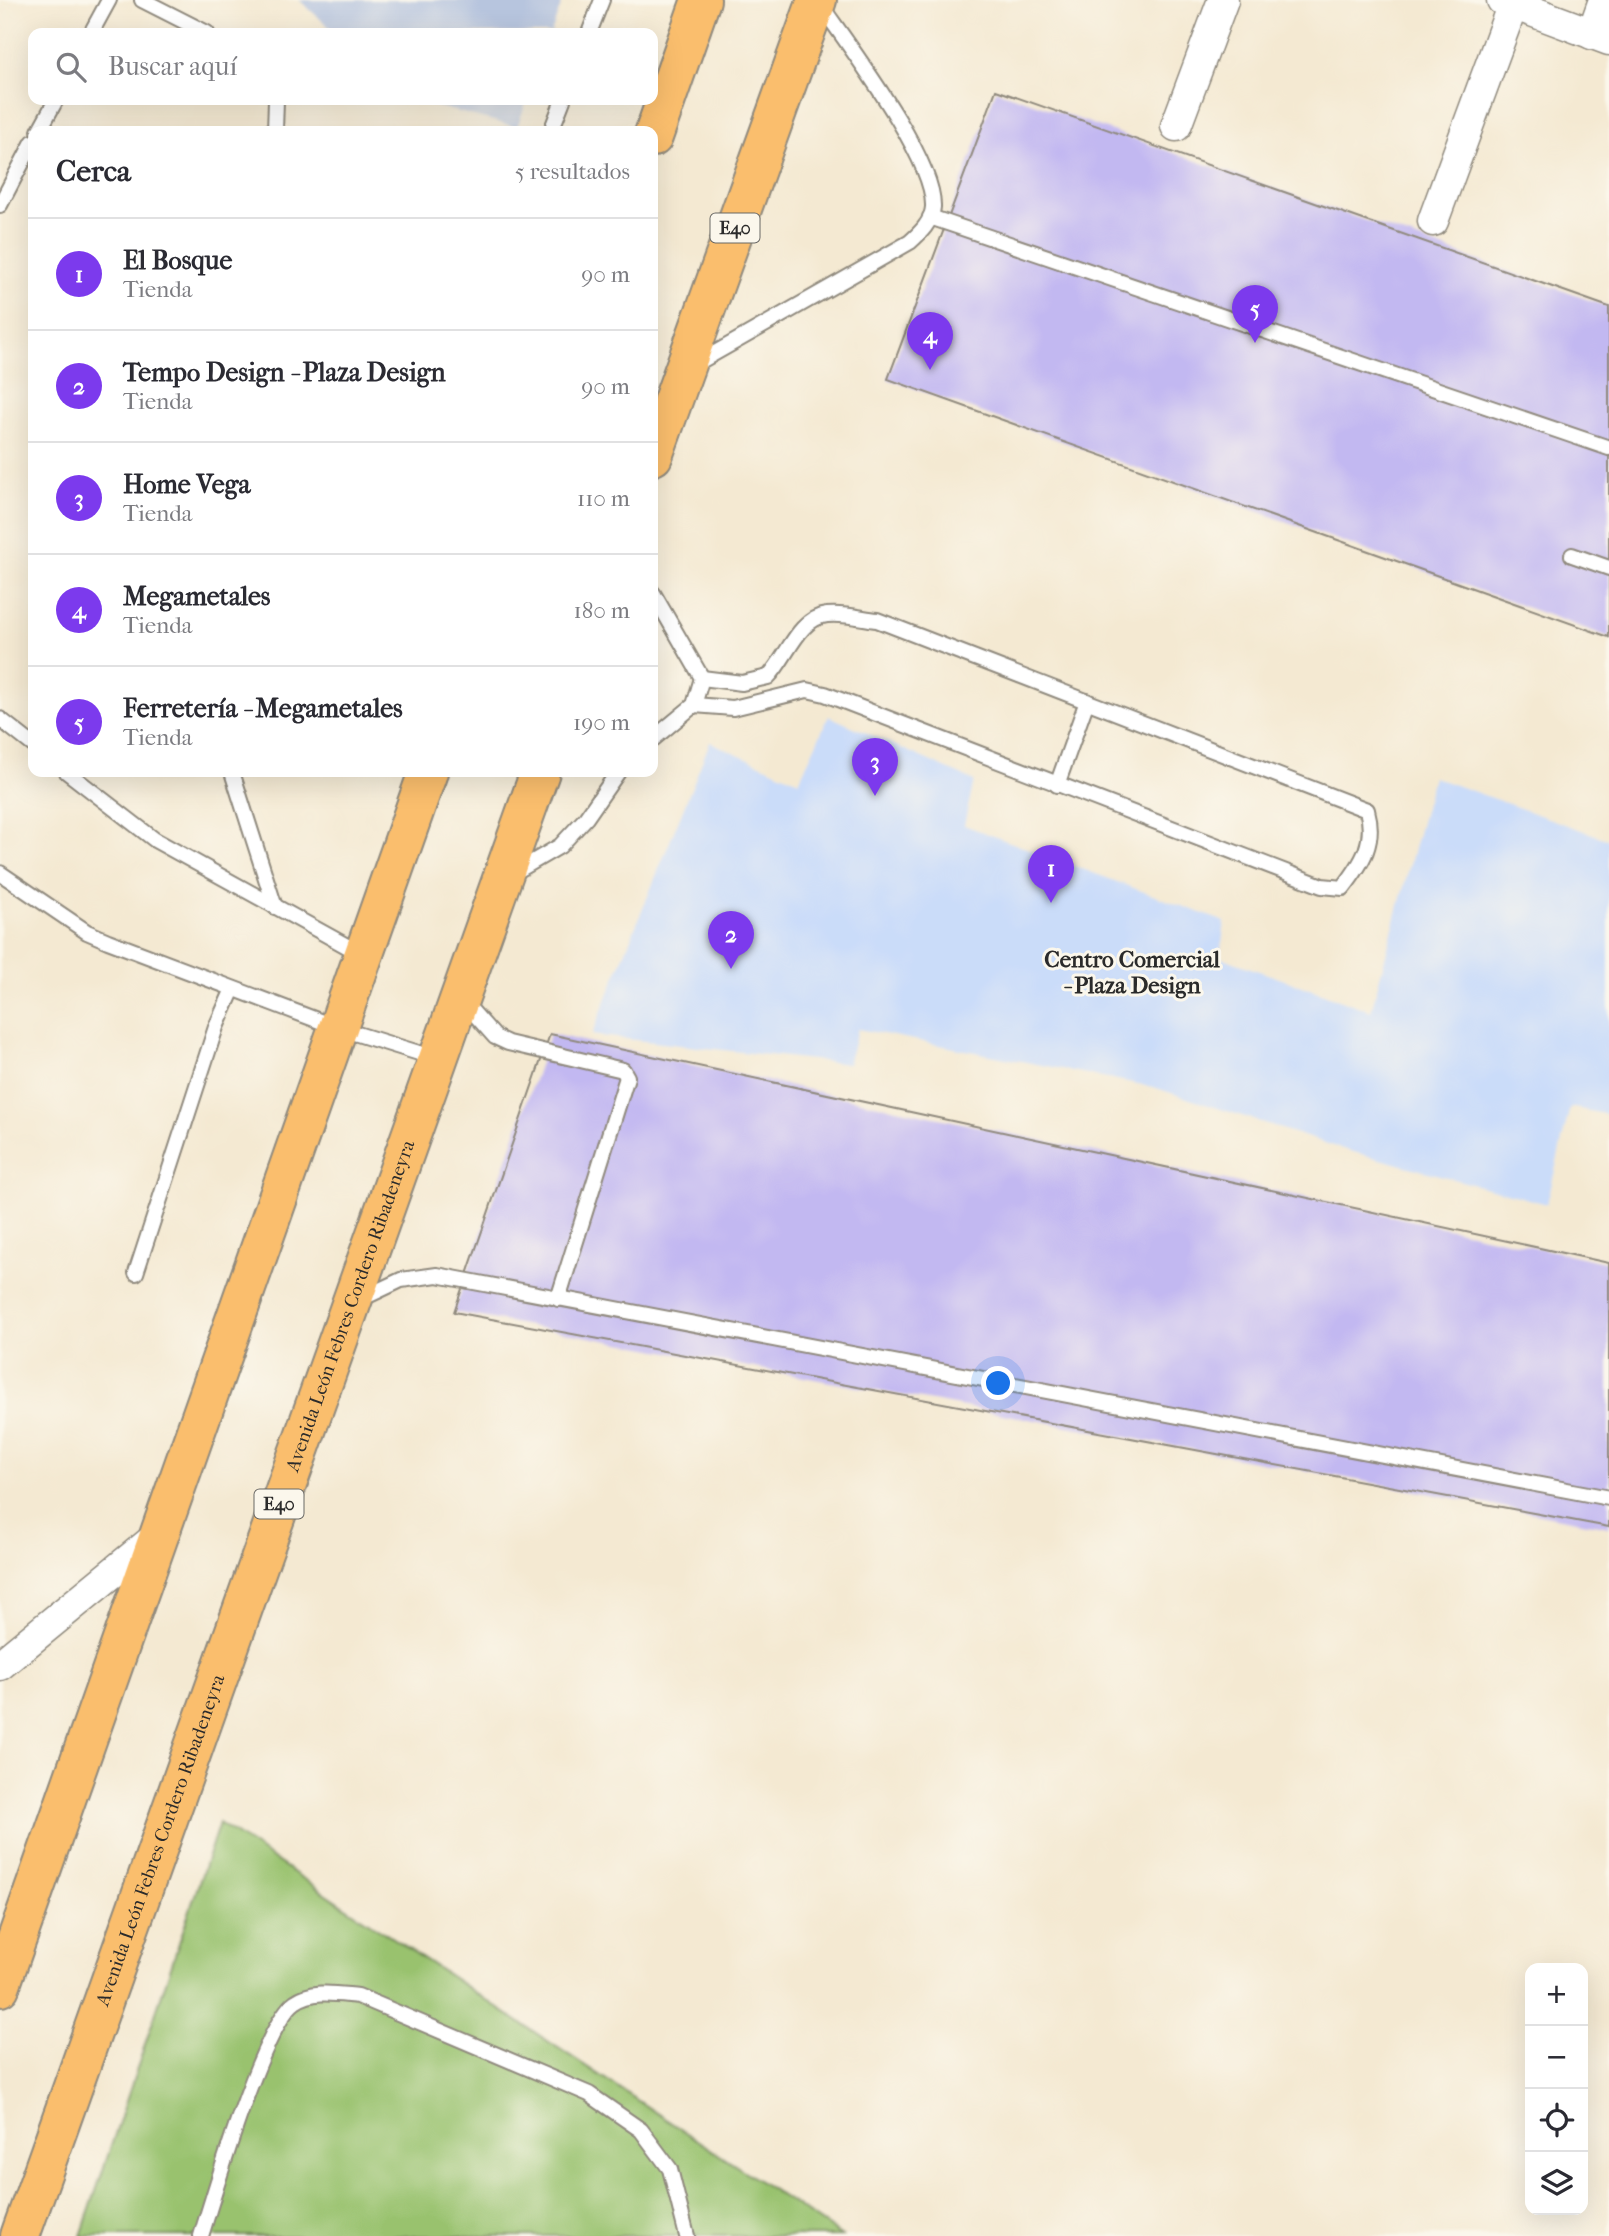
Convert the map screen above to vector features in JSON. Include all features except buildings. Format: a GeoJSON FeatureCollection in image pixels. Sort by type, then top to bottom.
{"type":"FeatureCollection","features":[{"type":"Feature","properties":{"kind":"highway"},"geometry":{"type":"LineString","coordinates":[[657,126],[701,0]]}},
{"type":"Feature","properties":{"kind":"highway","name":"E40"},"geometry":{"type":"LineString","coordinates":[[658,442],[817,0]]}},
{"type":"Feature","properties":{"kind":"highway"},"geometry":{"type":"LineString","coordinates":[[0,1987],[426,777]]}},
{"type":"Feature","properties":{"kind":"highway","name":"Avenida León Febres Cordero Ribadeneyra"},"geometry":{"type":"LineString","coordinates":[[20,2236],[538,777]]}},
{"type":"Feature","properties":{"kind":"street"},"geometry":{"type":"LineString","coordinates":[[1176,126],[1223,0]]}},
{"type":"Feature","properties":{"kind":"street"},"geometry":{"type":"LineString","coordinates":[[1433,221],[1507,2],[1601,37],[1604,0]]}},
{"type":"Feature","properties":{"kind":"street"},"geometry":{"type":"LineString","coordinates":[[0,1665],[160,1534]]}},
{"type":"Feature","properties":{"kind":"lane"},"geometry":{"type":"LineString","coordinates":[[95,28],[109,0]]}},
{"type":"Feature","properties":{"kind":"lane"},"geometry":{"type":"LineString","coordinates":[[142,0],[197,28]]}},
{"type":"Feature","properties":{"kind":"lane"},"geometry":{"type":"LineString","coordinates":[[591,28],[602,0]]}},
{"type":"Feature","properties":{"kind":"lane"},"geometry":{"type":"LineString","coordinates":[[683,371],[898,249],[922,232],[930,217],[931,190],[907,133],[817,0]]}},
{"type":"Feature","properties":{"kind":"lane"},"geometry":{"type":"LineString","coordinates":[[42,126],[53,105]]}},
{"type":"Feature","properties":{"kind":"lane"},"geometry":{"type":"LineString","coordinates":[[275,126],[276,105]]}},
{"type":"Feature","properties":{"kind":"lane"},"geometry":{"type":"LineString","coordinates":[[553,126],[561,105]]}},
{"type":"Feature","properties":{"kind":"lane"},"geometry":{"type":"LineString","coordinates":[[0,205],[28,152]]}},
{"type":"Feature","properties":{"kind":"lane"},"geometry":{"type":"LineString","coordinates":[[930,217],[1609,448]]}},
{"type":"Feature","properties":{"kind":"lane"},"geometry":{"type":"LineString","coordinates":[[1573,555],[1609,568]]}},
{"type":"Feature","properties":{"kind":"lane"},"geometry":{"type":"LineString","coordinates":[[658,602],[702,678],[694,705],[658,735]]}},
{"type":"Feature","properties":{"kind":"lane"},"geometry":{"type":"LineString","coordinates":[[694,705],[733,708],[807,690],[825,694],[1322,886],[1343,888],[1359,869],[1372,831],[1367,810],[877,620],[829,614],[816,617],[805,626],[768,677],[742,683],[702,678]]}},
{"type":"Feature","properties":{"kind":"lane"},"geometry":{"type":"LineString","coordinates":[[776,668],[783,694]]}},
{"type":"Feature","properties":{"kind":"lane"},"geometry":{"type":"LineString","coordinates":[[1057,785],[1087,701]]}},
{"type":"Feature","properties":{"kind":"lane"},"geometry":{"type":"LineString","coordinates":[[0,719],[28,741]]}},
{"type":"Feature","properties":{"kind":"lane"},"geometry":{"type":"LineString","coordinates":[[73,777],[155,840],[363,955]]}},
{"type":"Feature","properties":{"kind":"lane"},"geometry":{"type":"LineString","coordinates":[[234,777],[275,907]]}},
{"type":"Feature","properties":{"kind":"lane"},"geometry":{"type":"LineString","coordinates":[[502,880],[560,846],[586,818],[615,777]]}},
{"type":"Feature","properties":{"kind":"lane"},"geometry":{"type":"LineString","coordinates":[[0,873],[87,932],[338,1028],[437,1059]]}},
{"type":"Feature","properties":{"kind":"lane"},"geometry":{"type":"LineString","coordinates":[[136,1273],[216,1027],[233,989]]}},
{"type":"Feature","properties":{"kind":"lane"},"geometry":{"type":"LineString","coordinates":[[460,994],[495,1037],[508,1043],[623,1070],[627,1077],[558,1299]]}},
{"type":"Feature","properties":{"kind":"lane"},"geometry":{"type":"LineString","coordinates":[[350,1304],[401,1280],[437,1275],[1609,1498]]}},
{"type":"Feature","properties":{"kind":"lane"},"geometry":{"type":"LineString","coordinates":[[201,2236],[241,2115],[275,2027],[293,2003],[308,1995],[325,1992],[358,1996],[589,2094],[641,2130],[670,2169],[687,2236]]}},
{"type":"Feature","properties":{"kind":"shaded area"},"geometry":{"type":"Polygon","coordinates":[[[299,0],[563,0],[553,28],[330,28],[299,0]]]}},
{"type":"Feature","properties":{"kind":"shaded area"},"geometry":{"type":"Polygon","coordinates":[[[431,105],[525,105],[517,126],[431,105]]]}},
{"type":"Feature","properties":{"kind":"shaded area"},"geometry":{"type":"Polygon","coordinates":[[[829,716],[974,781],[964,825],[1225,922],[1220,957],[1371,1011],[1433,777],[1609,840],[1609,1115],[1570,1107],[1547,1204],[1346,1150],[1153,1087],[858,1029],[848,1064],[592,1035],[710,742],[799,781],[829,716]]]}},
{"type":"Feature","properties":{"kind":"green space"},"geometry":{"type":"Polygon","coordinates":[[[219,1823],[842,2236],[81,2236],[219,1823]]]}},
{"type":"Feature","properties":{"kind":"place","name":"Ferretería - Megametales"},"geometry":{"type":"Point","coordinates":[1255,343]}},
{"type":"Feature","properties":{"kind":"place","name":"Megametales"},"geometry":{"type":"Point","coordinates":[930,370]}},
{"type":"Feature","properties":{"kind":"place","name":"Home Vega"},"geometry":{"type":"Point","coordinates":[875,796]}},
{"type":"Feature","properties":{"kind":"place","name":"El Bosque"},"geometry":{"type":"Point","coordinates":[1051,903]}},
{"type":"Feature","properties":{"kind":"place","name":"Tempo Design - Plaza Design"},"geometry":{"type":"Point","coordinates":[731,969]}},
{"type":"Feature","properties":{"kind":"district","name":"Centro Comercial - Plaza Design"},"geometry":{"type":"Point","coordinates":[1132,972]}}]}
